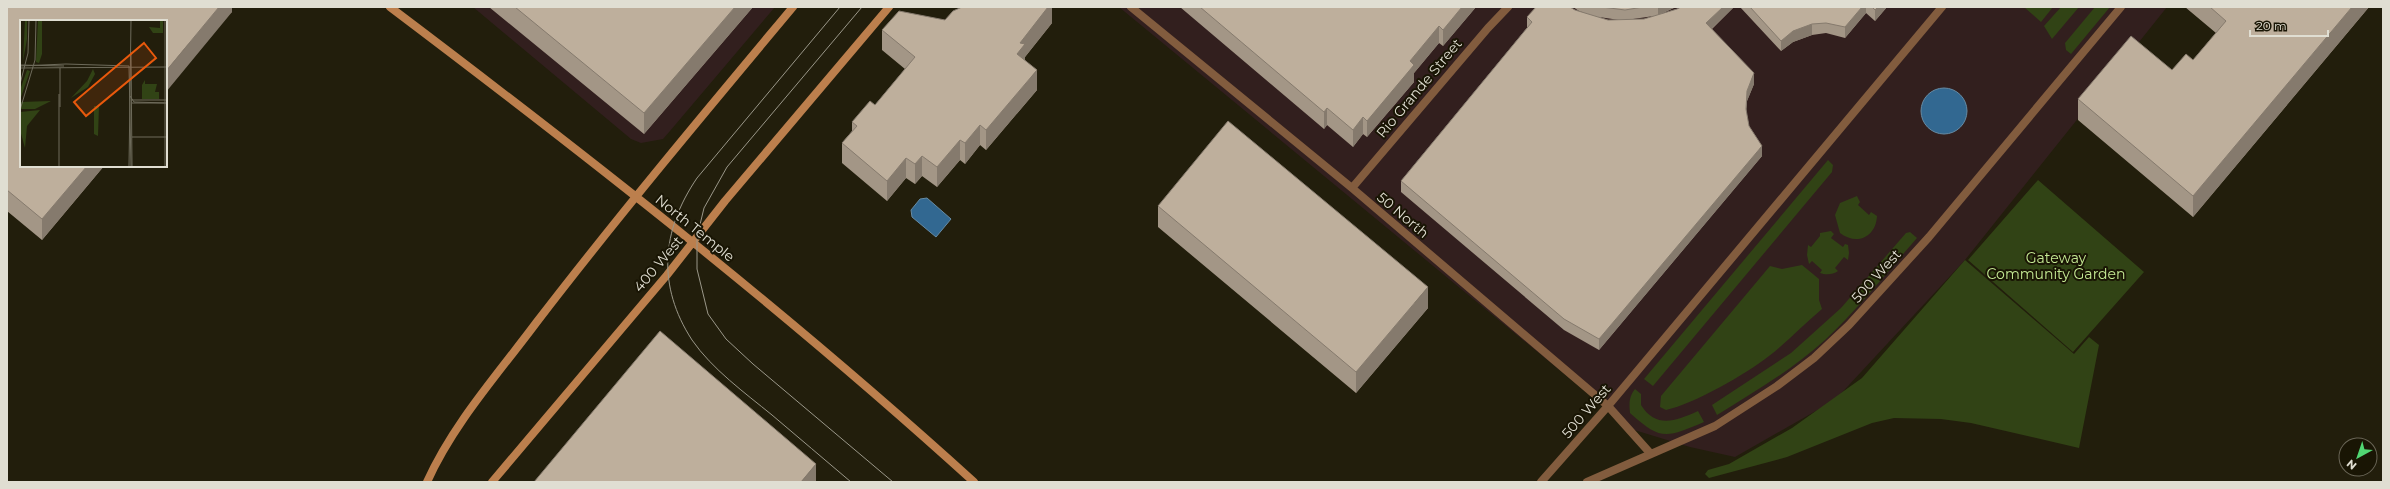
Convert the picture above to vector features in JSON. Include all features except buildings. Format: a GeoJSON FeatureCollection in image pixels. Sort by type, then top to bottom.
{"type":"FeatureCollection","features":[{"type":"Feature","properties":{"kind":"street","name":"North Temple"},"geometry":{"type":"LineString","coordinates":[[390,7],[694,242],[917,430],[974,482]]}},
{"type":"Feature","properties":{"kind":"street"},"geometry":{"type":"LineString","coordinates":[[427,482],[437,459],[482,395],[636,196],[794,7]]}},
{"type":"Feature","properties":{"kind":"street","name":"400 West"},"geometry":{"type":"LineString","coordinates":[[492,482],[694,242],[725,201],[889,7]]}},
{"type":"Feature","properties":{"kind":"street","name":"50 North"},"geometry":{"type":"LineString","coordinates":[[1131,7],[1352,188],[1608,406],[1650,453]]}},
{"type":"Feature","properties":{"kind":"street","name":"Rio Grande Street"},"geometry":{"type":"LineString","coordinates":[[1352,188],[1488,28],[1508,7]]}},
{"type":"Feature","properties":{"kind":"street","name":"500 West"},"geometry":{"type":"LineString","coordinates":[[1541,482],[1608,406],[1942,7]]}},
{"type":"Feature","properties":{"kind":"street","name":"500 West"},"geometry":{"type":"LineString","coordinates":[[1587,482],[1650,453],[1715,426],[1778,386],[1814,358],[1849,325],[1929,237],[2121,7]]}},
{"type":"Feature","properties":{"kind":"shaded area"},"geometry":{"type":"Polygon","coordinates":[[[473,7],[775,7],[663,139],[641,143],[631,139],[473,7]]]}},
{"type":"Feature","properties":{"kind":"shaded area"},"geometry":{"type":"Polygon","coordinates":[[[1119,7],[2167,7],[1965,260],[1835,400],[1735,457],[1690,447],[1631,429],[1119,7]]]}},
{"type":"Feature","properties":{"kind":"green space"},"geometry":{"type":"Polygon","coordinates":[[[2024,7],[2053,7],[2041,22],[2024,7]]]}},
{"type":"Feature","properties":{"kind":"green space"},"geometry":{"type":"Polygon","coordinates":[[[2061,7],[2079,7],[2052,39],[2044,26],[2061,7]]]}},
{"type":"Feature","properties":{"kind":"green space"},"geometry":{"type":"Polygon","coordinates":[[[2095,7],[2110,7],[2071,54],[2066,50],[2065,43],[2095,7]]]}},
{"type":"Feature","properties":{"kind":"green space"},"geometry":{"type":"Polygon","coordinates":[[[1828,160],[1833,165],[1832,172],[1653,386],[1644,379],[1828,160]]]}},
{"type":"Feature","properties":{"kind":"green space","name":"Gateway Community Garden"},"geometry":{"type":"Polygon","coordinates":[[[2038,180],[2144,272],[2073,352],[1968,260],[2038,180]]]}},
{"type":"Feature","properties":{"kind":"green space"},"geometry":{"type":"Polygon","coordinates":[[[1857,196],[1860,202],[1858,205],[1869,215],[1871,212],[1877,216],[1876,223],[1869,234],[1859,239],[1853,239],[1840,233],[1835,215],[1840,203],[1857,196]]]}},
{"type":"Feature","properties":{"kind":"green space"},"geometry":{"type":"Polygon","coordinates":[[[1831,231],[1834,234],[1831,238],[1843,247],[1845,244],[1848,245],[1848,260],[1844,257],[1835,268],[1838,271],[1831,274],[1824,274],[1820,273],[1822,270],[1812,261],[1809,264],[1807,255],[1808,245],[1811,247],[1820,236],[1820,233],[1831,231]]]}},
{"type":"Feature","properties":{"kind":"green space"},"geometry":{"type":"Polygon","coordinates":[[[1910,232],[1917,238],[1861,303],[1825,340],[1786,371],[1717,415],[1712,405],[1791,353],[1841,308],[1906,233],[1910,232]]]}},
{"type":"Feature","properties":{"kind":"green space"},"geometry":{"type":"Polygon","coordinates":[[[1965,260],[2074,354],[2089,337],[2099,345],[2079,448],[1971,423],[1941,419],[1894,418],[1872,423],[1787,457],[1709,478],[1705,474],[1708,470],[1729,464],[1792,428],[1862,378],[1965,260]]]}},
{"type":"Feature","properties":{"kind":"green space"},"geometry":{"type":"Polygon","coordinates":[[[1802,265],[1819,279],[1819,300],[1822,309],[1769,356],[1734,379],[1691,402],[1678,407],[1666,410],[1660,407],[1661,396],[1770,266],[1782,269],[1802,265]]]}},
{"type":"Feature","properties":{"kind":"green space"},"geometry":{"type":"Polygon","coordinates":[[[1635,389],[1641,394],[1641,405],[1647,413],[1653,417],[1667,421],[1682,418],[1698,411],[1704,422],[1672,434],[1657,432],[1649,428],[1630,413],[1630,400],[1635,389]]]}},
{"type":"Feature","properties":{"kind":"water"},"geometry":{"type":"Polygon","coordinates":[[[1939,88],[1949,88],[1961,94],[1966,102],[1966,120],[1961,128],[1953,133],[1939,134],[1931,131],[1924,124],[1921,116],[1921,106],[1924,98],[1931,91],[1939,88]]]}},
{"type":"Feature","properties":{"kind":"water"},"geometry":{"type":"Polygon","coordinates":[[[927,198],[951,219],[936,237],[912,217],[911,210],[920,199],[927,198]]]}},
{"type":"Feature","properties":{"kind":"tram line"},"geometry":{"type":"LineString","coordinates":[[840,7],[697,178],[685,198],[676,218],[670,238],[668,259],[669,279],[673,299],[681,320],[700,351],[729,380],[851,482]]}},
{"type":"Feature","properties":{"kind":"tram line"},"geometry":{"type":"LineString","coordinates":[[862,7],[727,167],[704,208],[697,237],[697,269],[708,314],[726,339],[753,364],[893,482]]}}]}
